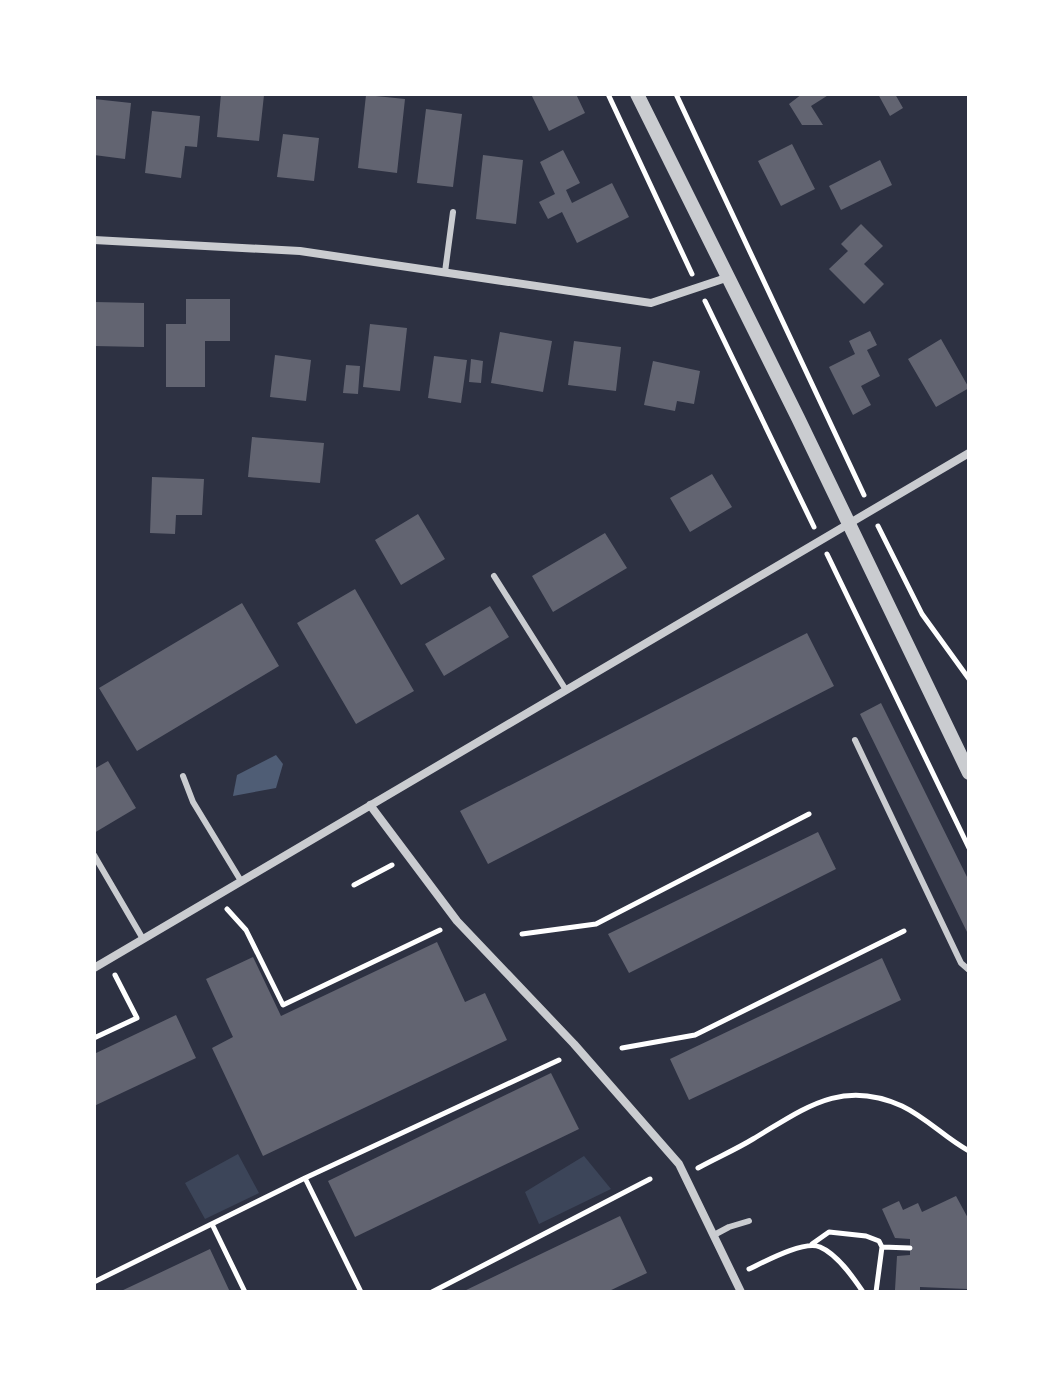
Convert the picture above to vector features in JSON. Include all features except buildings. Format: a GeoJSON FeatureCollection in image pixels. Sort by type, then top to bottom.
{"type":"FeatureCollection","features":[{"type":"Feature","properties":{"kind":"street"},"geometry":{"type":"LineString","coordinates":[[637,94],[969,773]]}},
{"type":"Feature","properties":{"kind":"street"},"geometry":{"type":"LineString","coordinates":[[94,240],[300,251],[651,303],[726,278]]}},
{"type":"Feature","properties":{"kind":"street"},"geometry":{"type":"LineString","coordinates":[[94,968],[969,453]]}},
{"type":"Feature","properties":{"kind":"street"},"geometry":{"type":"LineString","coordinates":[[370,805],[457,921],[574,1044],[679,1164],[741,1292]]}},
{"type":"Feature","properties":{"kind":"lane"},"geometry":{"type":"LineString","coordinates":[[445,272],[453,212]]}},
{"type":"Feature","properties":{"kind":"lane"},"geometry":{"type":"LineString","coordinates":[[494,576],[566,690]]}},
{"type":"Feature","properties":{"kind":"lane"},"geometry":{"type":"LineString","coordinates":[[855,740],[961,963],[969,970]]}},
{"type":"Feature","properties":{"kind":"lane"},"geometry":{"type":"LineString","coordinates":[[183,776],[193,802],[241,881]]}},
{"type":"Feature","properties":{"kind":"lane"},"geometry":{"type":"LineString","coordinates":[[94,855],[143,939]]}},
{"type":"Feature","properties":{"kind":"lane"},"geometry":{"type":"LineString","coordinates":[[714,1235],[749,1221]]}},
{"type":"Feature","properties":{"kind":"path"},"geometry":{"type":"LineString","coordinates":[[608,94],[969,848]]}},
{"type":"Feature","properties":{"kind":"path"},"geometry":{"type":"LineString","coordinates":[[676,94],[922,614],[969,679]]}},
{"type":"Feature","properties":{"kind":"path"},"geometry":{"type":"LineString","coordinates":[[522,934],[596,924],[809,814]]}},
{"type":"Feature","properties":{"kind":"path"},"geometry":{"type":"LineString","coordinates":[[354,885],[392,865]]}},
{"type":"Feature","properties":{"kind":"path"},"geometry":{"type":"LineString","coordinates":[[216,896],[246,930],[283,1005],[440,930]]}},
{"type":"Feature","properties":{"kind":"path"},"geometry":{"type":"LineString","coordinates":[[622,1048],[695,1035],[904,931]]}},
{"type":"Feature","properties":{"kind":"path"},"geometry":{"type":"LineString","coordinates":[[94,1038],[137,1018],[107,960]]}},
{"type":"Feature","properties":{"kind":"path"},"geometry":{"type":"LineString","coordinates":[[94,1282],[305,1178],[559,1060]]}},
{"type":"Feature","properties":{"kind":"path"},"geometry":{"type":"LineString","coordinates":[[697,1168],[751,1141],[802,1108],[831,1096],[861,1095],[899,1105],[929,1121],[969,1151]]}},
{"type":"Feature","properties":{"kind":"path"},"geometry":{"type":"LineString","coordinates":[[305,1178],[361,1292]]}},
{"type":"Feature","properties":{"kind":"path"},"geometry":{"type":"LineString","coordinates":[[432,1292],[650,1179]]}},
{"type":"Feature","properties":{"kind":"path"},"geometry":{"type":"LineString","coordinates":[[212,1224],[245,1292]]}},
{"type":"Feature","properties":{"kind":"path"},"geometry":{"type":"LineString","coordinates":[[749,1269],[811,1245],[829,1232],[866,1236],[879,1241],[882,1247],[876,1292]]}},
{"type":"Feature","properties":{"kind":"path"},"geometry":{"type":"LineString","coordinates":[[811,1245],[821,1247],[840,1263],[863,1292]]}},
{"type":"Feature","properties":{"kind":"path"},"geometry":{"type":"LineString","coordinates":[[882,1247],[910,1248]]}},
{"type":"Feature","properties":{"kind":"shaded area"},"geometry":{"type":"Polygon","coordinates":[[[276,755],[283,764],[276,788],[233,796],[237,775],[276,755]]]}},
{"type":"Feature","properties":{"kind":"shaded area"},"geometry":{"type":"Polygon","coordinates":[[[238,1154],[259,1193],[205,1219],[185,1183],[238,1154]]]}},
{"type":"Feature","properties":{"kind":"shaded area"},"geometry":{"type":"Polygon","coordinates":[[[584,1156],[611,1189],[539,1224],[525,1192],[584,1156]]]}}]}
